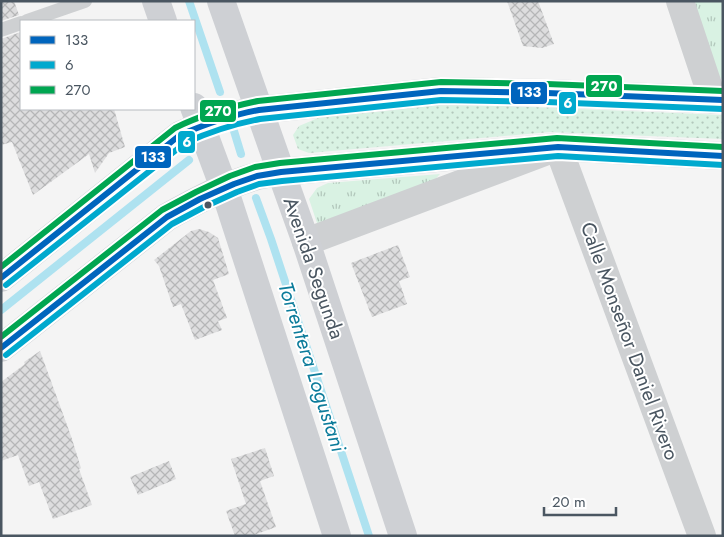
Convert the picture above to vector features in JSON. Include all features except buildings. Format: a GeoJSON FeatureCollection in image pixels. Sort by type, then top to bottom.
{"type":"FeatureCollection","features":[{"type":"Feature","properties":{"kind":"main road"},"geometry":{"type":"LineString","coordinates":[[156,1],[163,20]]}},
{"type":"Feature","properties":{"kind":"main road","name":"Avenida Segunda"},"geometry":{"type":"LineString","coordinates":[[221,1],[306,242],[403,536]]}},
{"type":"Feature","properties":{"kind":"main road"},"geometry":{"type":"LineString","coordinates":[[1,278],[180,135],[197,116],[233,115],[259,110],[441,91],[718,100]]}},
{"type":"Feature","properties":{"kind":"main road"},"geometry":{"type":"LineString","coordinates":[[197,116],[224,188],[337,536]]}},
{"type":"Feature","properties":{"kind":"main road"},"geometry":{"type":"LineString","coordinates":[[1,348],[167,217],[224,188],[257,176],[280,172],[558,147],[723,156]]}},
{"type":"Feature","properties":{"kind":"street"},"geometry":{"type":"LineString","coordinates":[[680,1],[718,100]]}},
{"type":"Feature","properties":{"kind":"street"},"geometry":{"type":"LineString","coordinates":[[306,242],[558,147]]}},
{"type":"Feature","properties":{"kind":"street","name":"Calle Monseñor Daniel Rivero"},"geometry":{"type":"LineString","coordinates":[[558,147],[702,536]]}},
{"type":"Feature","properties":{"kind":"lane"},"geometry":{"type":"LineString","coordinates":[[30,20],[85,1]]}},
{"type":"Feature","properties":{"kind":"lane"},"geometry":{"type":"LineString","coordinates":[[1,30],[20,23]]}},
{"type":"Feature","properties":{"kind":"green space"},"geometry":{"type":"Polygon","coordinates":[[[692,1],[723,1],[723,79],[718,78],[692,1]]]}},
{"type":"Feature","properties":{"kind":"green space"},"geometry":{"type":"Polygon","coordinates":[[[438,103],[723,115],[723,139],[550,132],[309,153],[298,149],[293,135],[299,126],[318,118],[373,109],[438,103]]]}},
{"type":"Feature","properties":{"kind":"green space"},"geometry":{"type":"Polygon","coordinates":[[[440,174],[432,183],[318,226],[309,199],[317,188],[328,183],[440,174]]]}},
{"type":"Feature","properties":{"kind":"waterway","name":"Torrentera Logustani"},"geometry":{"type":"LineString","coordinates":[[189,1],[220,92]]}},
{"type":"Feature","properties":{"kind":"waterway","name":"Torrentera Logustani"},"geometry":{"type":"LineString","coordinates":[[234,131],[241,154]]}},
{"type":"Feature","properties":{"kind":"waterway"},"geometry":{"type":"LineString","coordinates":[[1,310],[189,160]]}},
{"type":"Feature","properties":{"kind":"waterway","name":"Torrentera Logustani"},"geometry":{"type":"LineString","coordinates":[[256,198],[369,536]]}},
{"type":"Feature","properties":{"kind":"transit line","name":"270"},"geometry":{"type":"LineString","coordinates":[[1,267],[175,128],[205,115],[236,106],[258,101],[441,82],[723,91]]}},
{"type":"Feature","properties":{"kind":"transit line","name":"133"},"geometry":{"type":"LineString","coordinates":[[1,278],[180,135],[238,114],[259,110],[441,91],[723,100]]}},
{"type":"Feature","properties":{"kind":"transit line","name":"6"},"geometry":{"type":"LineString","coordinates":[[6,285],[185,143],[241,123],[260,119],[441,100],[723,109]]}},
{"type":"Feature","properties":{"kind":"transit line","name":"270"},"geometry":{"type":"LineString","coordinates":[[1,337],[162,210],[230,176],[255,167],[280,163],[557,138],[723,147]]}},
{"type":"Feature","properties":{"kind":"transit line","name":"133"},"geometry":{"type":"LineString","coordinates":[[1,348],[167,217],[200,199],[257,176],[281,172],[558,147],[723,156]]}},
{"type":"Feature","properties":{"kind":"transit line","name":"6"},"geometry":{"type":"LineString","coordinates":[[6,355],[172,224],[204,207],[259,184],[558,156],[723,165]]}}]}
